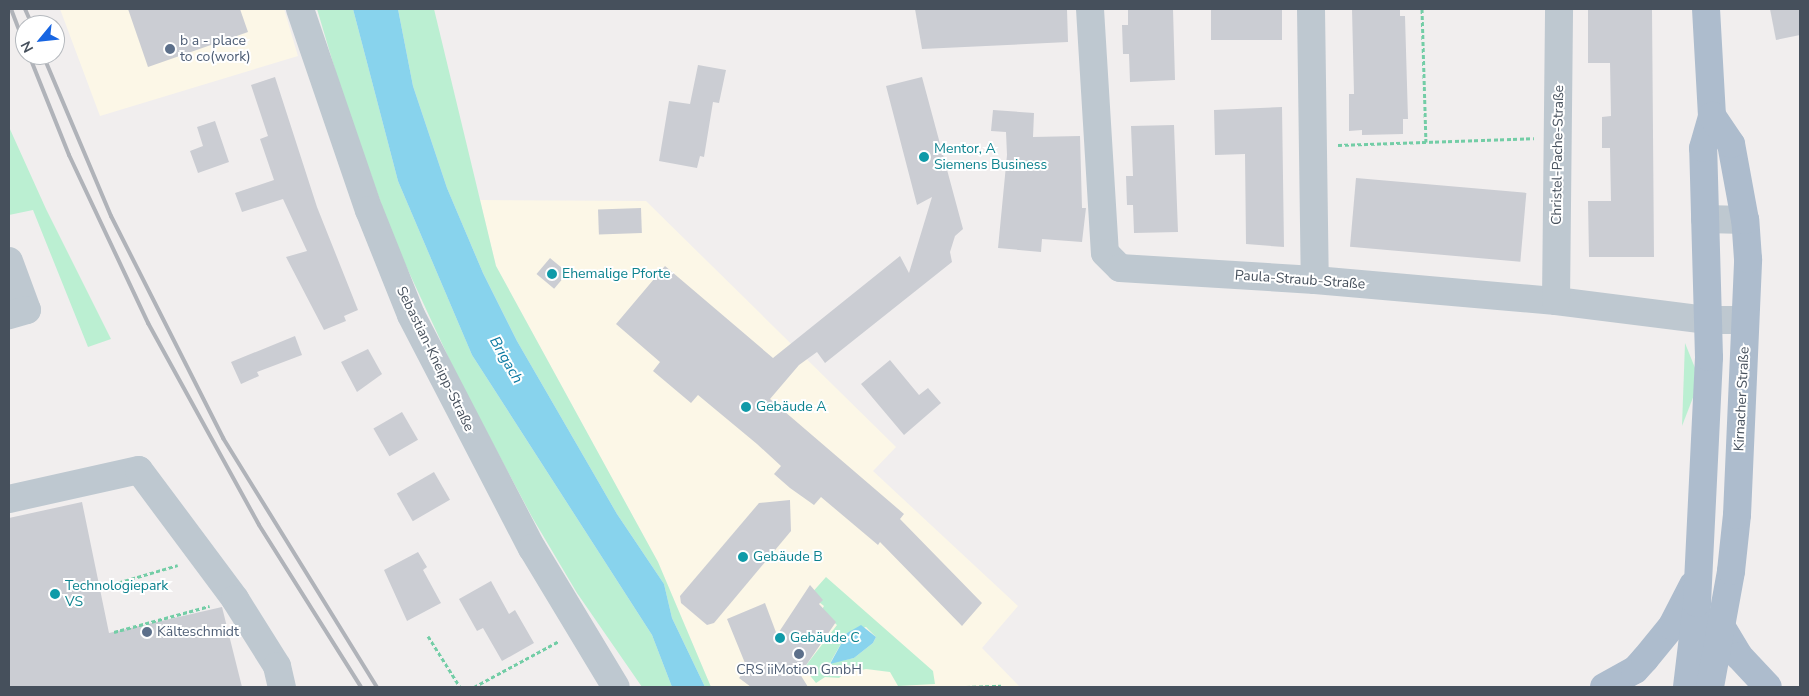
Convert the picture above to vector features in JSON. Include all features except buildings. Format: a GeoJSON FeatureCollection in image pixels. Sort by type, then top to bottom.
{"type":"FeatureCollection","features":[{"type":"Feature","properties":{"kind":"main road"},"geometry":{"type":"LineString","coordinates":[[1687,687],[1699,572],[1709,357],[1706,320],[1703,148],[1712,116],[1706,9]]}},
{"type":"Feature","properties":{"kind":"main road","name":"Kirnacher Straße"},"geometry":{"type":"LineString","coordinates":[[1710,687],[1721,626],[1736,515],[1748,259],[1745,220],[1731,144],[1712,116]]}},
{"type":"Feature","properties":{"kind":"main road"},"geometry":{"type":"LineString","coordinates":[[1604,687],[1634,670],[1650,653],[1672,626],[1699,572]]}},
{"type":"Feature","properties":{"kind":"main road"},"geometry":{"type":"LineString","coordinates":[[1721,626],[1739,656],[1768,687]]}},
{"type":"Feature","properties":{"kind":"street","name":"Sebastian-Kneipp-Straße"},"geometry":{"type":"LineString","coordinates":[[300,9],[370,210],[411,315],[532,548],[616,687]]}},
{"type":"Feature","properties":{"kind":"street","name":"Paula-Straub-Straße"},"geometry":{"type":"LineString","coordinates":[[1090,9],[1104,253],[1120,268],[1315,280],[1556,301],[1706,320],[1745,320]]}},
{"type":"Feature","properties":{"kind":"street"},"geometry":{"type":"LineString","coordinates":[[1311,9],[1315,280]]}},
{"type":"Feature","properties":{"kind":"street","name":"Christel-Pache-Straße"},"geometry":{"type":"LineString","coordinates":[[1556,301],[1559,9]]}},
{"type":"Feature","properties":{"kind":"street"},"geometry":{"type":"LineString","coordinates":[[1705,219],[1745,220]]}},
{"type":"Feature","properties":{"kind":"street"},"geometry":{"type":"LineString","coordinates":[[9,261],[27,310],[9,315]]}},
{"type":"Feature","properties":{"kind":"street"},"geometry":{"type":"LineString","coordinates":[[9,499],[139,470],[235,599],[279,676]]}},
{"type":"Feature","properties":{"kind":"path"},"geometry":{"type":"LineString","coordinates":[[1422,9],[1426,142]]}},
{"type":"Feature","properties":{"kind":"path"},"geometry":{"type":"LineString","coordinates":[[1314,146],[1559,137]]}},
{"type":"Feature","properties":{"kind":"path"},"geometry":{"type":"LineString","coordinates":[[100,588],[150,575],[202,556]]}},
{"type":"Feature","properties":{"kind":"path"},"geometry":{"type":"LineString","coordinates":[[114,632],[235,599]]}},
{"type":"Feature","properties":{"kind":"path"},"geometry":{"type":"LineString","coordinates":[[474,687],[581,629]]}},
{"type":"Feature","properties":{"kind":"path"},"geometry":{"type":"LineString","coordinates":[[428,636],[460,687]]}},
{"type":"Feature","properties":{"kind":"path"},"geometry":{"type":"LineString","coordinates":[[966,687],[1001,686]]}},
{"type":"Feature","properties":{"kind":"shaded area"},"geometry":{"type":"Polygon","coordinates":[[[60,9],[284,9],[298,56],[100,116],[65,22],[65,15],[62,15],[60,9]]]}},
{"type":"Feature","properties":{"kind":"shaded area"},"geometry":{"type":"Polygon","coordinates":[[[480,200],[646,201],[896,447],[873,471],[1018,606],[982,648],[1020,687],[711,687],[658,562],[496,266],[480,200]]]}},
{"type":"Feature","properties":{"kind":"green space"},"geometry":{"type":"Polygon","coordinates":[[[317,9],[353,9],[398,181],[472,355],[652,635],[672,687],[642,687],[577,593],[532,517],[458,378],[394,240],[342,93],[317,9]]]}},
{"type":"Feature","properties":{"kind":"green space"},"geometry":{"type":"Polygon","coordinates":[[[398,9],[434,9],[496,266],[658,562],[711,687],[705,687],[672,618],[664,584],[617,514],[517,341],[483,273],[447,188],[413,86],[398,9]]]}},
{"type":"Feature","properties":{"kind":"green space"},"geometry":{"type":"Polygon","coordinates":[[[9,127],[46,209],[111,339],[88,347],[33,210],[9,215],[9,127]]]}},
{"type":"Feature","properties":{"kind":"green space"},"geometry":{"type":"Polygon","coordinates":[[[1685,343],[1695,368],[1694,395],[1682,426],[1685,343]]]}},
{"type":"Feature","properties":{"kind":"green space"},"geometry":{"type":"Polygon","coordinates":[[[826,577],[933,671],[935,684],[898,686],[890,672],[866,669],[844,674],[839,678],[825,677],[816,683],[804,668],[837,625],[821,611],[824,606],[810,595],[826,577]],[[866,627],[847,633],[830,663],[854,658],[873,643],[876,637],[866,627]]]}},
{"type":"Feature","properties":{"kind":"water","name":"Brigach"},"geometry":{"type":"Polygon","coordinates":[[[353,9],[398,9],[413,86],[447,188],[483,273],[517,341],[617,514],[664,584],[672,618],[705,687],[672,687],[652,635],[472,355],[398,181],[353,9]]]}},
{"type":"Feature","properties":{"kind":"water"},"geometry":{"type":"Polygon","coordinates":[[[861,625],[876,637],[873,643],[854,658],[830,664],[847,633],[861,625]]]}},
{"type":"Feature","properties":{"kind":"railway"},"geometry":{"type":"LineString","coordinates":[[11,9],[15,20]]}},
{"type":"Feature","properties":{"kind":"railway"},"geometry":{"type":"LineString","coordinates":[[25,9],[28,15]]}},
{"type":"Feature","properties":{"kind":"railway"},"geometry":{"type":"LineString","coordinates":[[33,65],[69,155],[148,323],[259,525],[361,687]]}},
{"type":"Feature","properties":{"kind":"railway"},"geometry":{"type":"LineString","coordinates":[[47,65],[111,216],[223,438],[377,687]]}},
{"type":"Feature","properties":{"kind":"place","name":"b a - place to co(work)"},"geometry":{"type":"Point","coordinates":[170,49]}},
{"type":"Feature","properties":{"kind":"place","name":"Mentor, A Siemens Business"},"geometry":{"type":"Point","coordinates":[924,157]}},
{"type":"Feature","properties":{"kind":"place","name":"Ehemalige Pforte"},"geometry":{"type":"Point","coordinates":[552,274]}},
{"type":"Feature","properties":{"kind":"place","name":"Gebäude A"},"geometry":{"type":"Point","coordinates":[746,407]}},
{"type":"Feature","properties":{"kind":"place","name":"Gebäude B"},"geometry":{"type":"Point","coordinates":[743,557]}},
{"type":"Feature","properties":{"kind":"place","name":"Technologiepark VS"},"geometry":{"type":"Point","coordinates":[55,594]}},
{"type":"Feature","properties":{"kind":"place","name":"Kälteschmidt"},"geometry":{"type":"Point","coordinates":[147,632]}},
{"type":"Feature","properties":{"kind":"place","name":"Gebäude C"},"geometry":{"type":"Point","coordinates":[780,638]}},
{"type":"Feature","properties":{"kind":"place","name":"CRS iiMotion GmbH"},"geometry":{"type":"Point","coordinates":[799,654]}}]}
